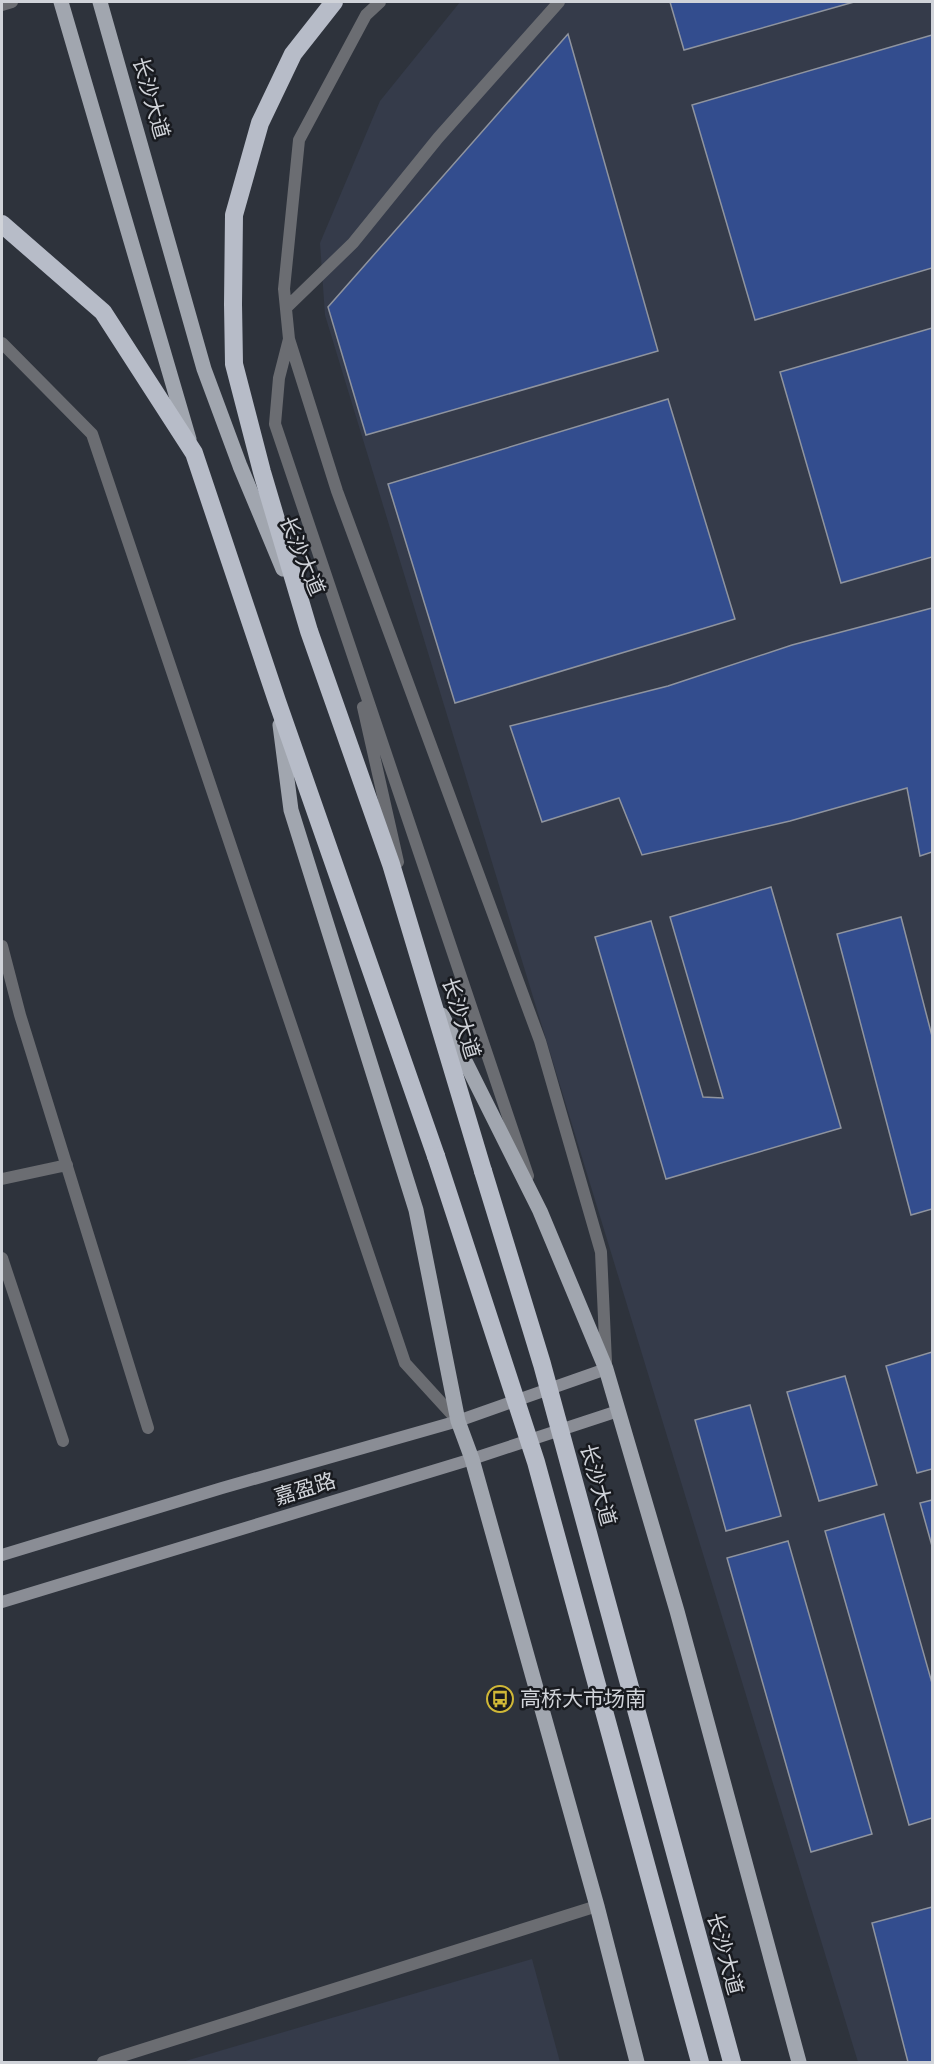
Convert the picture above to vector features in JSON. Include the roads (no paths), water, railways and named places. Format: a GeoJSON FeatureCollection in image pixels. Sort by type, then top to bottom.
{"type":"FeatureCollection","features":[{"type":"Feature","properties":{"kind":"highway"},"geometry":{"type":"LineString","coordinates":[[309,631],[261,472],[234,364],[234,215],[260,123],[293,54],[334,2]]}},
{"type":"Feature","properties":{"kind":"highway"},"geometry":{"type":"LineString","coordinates":[[2,224],[102,312],[194,453],[277,701],[436,1156],[536,1462],[700,2062]]}},
{"type":"Feature","properties":{"kind":"highway","name":"长沙大道"},"geometry":{"type":"LineString","coordinates":[[309,631],[391,864],[542,1364],[732,2062]]}},
{"type":"Feature","properties":{"kind":"main road"},"geometry":{"type":"LineString","coordinates":[[61,2],[194,453]]}},
{"type":"Feature","properties":{"kind":"main road","name":"长沙大道"},"geometry":{"type":"LineString","coordinates":[[100,2],[204,369],[240,466],[309,631]]}},
{"type":"Feature","properties":{"kind":"main road"},"geometry":{"type":"LineString","coordinates":[[277,701],[291,810],[416,1210],[458,1421],[472,1459],[597,1906],[636,2062]]}},
{"type":"Feature","properties":{"kind":"main road"},"geometry":{"type":"LineString","coordinates":[[429,989],[540,1211],[606,1369],[677,1611],[799,2062]]}},
{"type":"Feature","properties":{"kind":"street"},"geometry":{"type":"LineString","coordinates":[[2,5],[12,2]]}},
{"type":"Feature","properties":{"kind":"street"},"geometry":{"type":"LineString","coordinates":[[380,2],[366,15],[299,140],[284,289],[289,339],[337,491],[540,1041],[601,1252],[606,1369]]}},
{"type":"Feature","properties":{"kind":"street"},"geometry":{"type":"LineString","coordinates":[[286,308],[353,243],[438,138],[559,2]]}},
{"type":"Feature","properties":{"kind":"street"},"geometry":{"type":"LineString","coordinates":[[289,339],[279,378],[275,424],[540,1211]]}},
{"type":"Feature","properties":{"kind":"street"},"geometry":{"type":"LineString","coordinates":[[2,343],[92,434],[405,1363],[458,1421]]}},
{"type":"Feature","properties":{"kind":"street"},"geometry":{"type":"LineString","coordinates":[[349,643],[417,948]]}},
{"type":"Feature","properties":{"kind":"street"},"geometry":{"type":"LineString","coordinates":[[2,946],[20,1015],[148,1428]]}},
{"type":"Feature","properties":{"kind":"street"},"geometry":{"type":"LineString","coordinates":[[2,1179],[67,1165]]}},
{"type":"Feature","properties":{"kind":"street"},"geometry":{"type":"LineString","coordinates":[[2,1258],[63,1441]]}},
{"type":"Feature","properties":{"kind":"street","name":"嘉盈路"},"geometry":{"type":"LineString","coordinates":[[2,1555],[222,1488],[458,1421],[606,1369]]}},
{"type":"Feature","properties":{"kind":"street","name":"嘉盈路"},"geometry":{"type":"LineString","coordinates":[[2,1602],[472,1459],[618,1411]]}},
{"type":"Feature","properties":{"kind":"street"},"geometry":{"type":"LineString","coordinates":[[103,2062],[597,1906]]}},
{"type":"Feature","properties":{"kind":"place","name":"高桥大市场南"},"geometry":{"type":"Point","coordinates":[500,1699]}}]}
